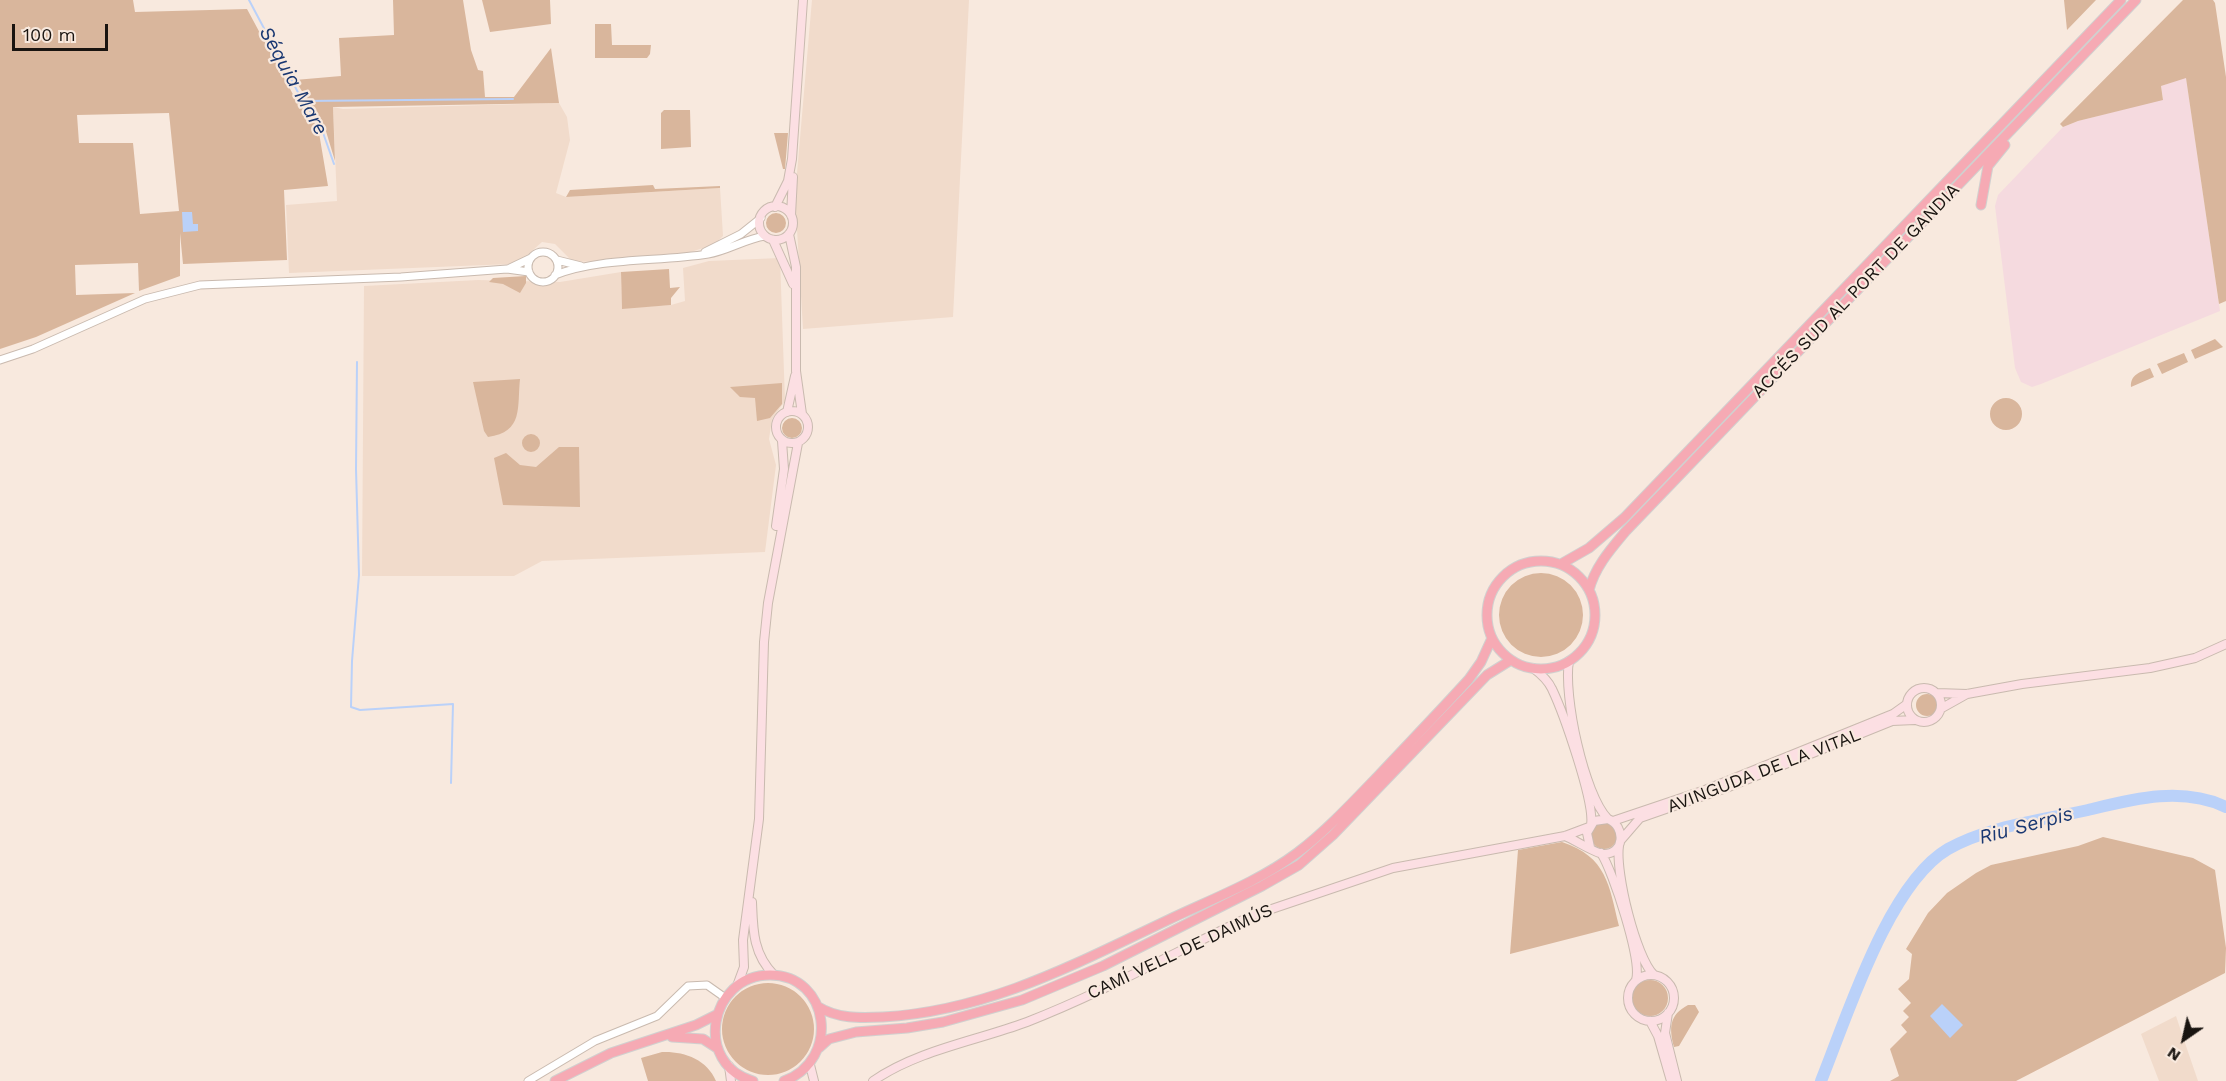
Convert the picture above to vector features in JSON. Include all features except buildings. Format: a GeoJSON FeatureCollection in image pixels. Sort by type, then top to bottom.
{"type":"FeatureCollection","features":[{"type":"Feature","properties":{"kind":"highway","name":"ACCÉS SUD AL PORT DE GANDIA"},"geometry":{"type":"LineString","coordinates":[[1561,564],[1584,552],[1624,518],[2121,0]]}},
{"type":"Feature","properties":{"kind":"highway","name":"ACCÉS SUD AL PORT DE GANDIA"},"geometry":{"type":"LineString","coordinates":[[1589,590],[1592,579],[1606,554],[1625,532],[2136,0]]}},
{"type":"Feature","properties":{"kind":"highway"},"geometry":{"type":"LineString","coordinates":[[1981,205],[1984,179],[1994,157],[2076,63]]}},
{"type":"Feature","properties":{"kind":"highway"},"geometry":{"type":"LineString","coordinates":[[1542,561],[1561,564],[1577,575],[1589,590],[1594,608],[1594,626],[1587,643],[1569,661],[1551,668],[1533,668],[1511,660],[1492,638],[1487,620],[1488,601],[1500,579],[1524,563],[1542,561]]}},
{"type":"Feature","properties":{"kind":"highway"},"geometry":{"type":"LineString","coordinates":[[753,1081],[729,1066],[717,1048],[714,1026],[716,1015],[724,997],[737,986],[754,977],[774,975],[798,984],[824,1011],[849,1017],[903,1016],[939,1011],[996,996],[1078,965],[1256,879],[1309,843],[1375,779],[1469,679],[1481,662],[1492,638]]}},
{"type":"Feature","properties":{"kind":"highway"},"geometry":{"type":"LineString","coordinates":[[786,1081],[810,1065],[819,1048],[829,1039],[856,1032],[943,1022],[1022,1000],[1103,966],[1284,874],[1333,836],[1487,675],[1511,660]]}},
{"type":"Feature","properties":{"kind":"highway"},"geometry":{"type":"LineString","coordinates":[[817,1006],[822,1019],[819,1048]]}},
{"type":"Feature","properties":{"kind":"highway"},"geometry":{"type":"LineString","coordinates":[[555,1081],[610,1053],[660,1038],[716,1015]]}},
{"type":"Feature","properties":{"kind":"highway"},"geometry":{"type":"LineString","coordinates":[[660,1038],[696,1037],[717,1048]]}},
{"type":"Feature","properties":{"kind":"main road"},"geometry":{"type":"LineString","coordinates":[[737,986],[743,970],[743,940],[752,891],[759,819],[764,642],[774,560],[798,443],[806,436],[808,427],[802,414],[796,371],[794,288],[796,267],[789,234],[793,226],[791,214],[792,159],[803,0]]}},
{"type":"Feature","properties":{"kind":"main road"},"geometry":{"type":"LineString","coordinates":[[775,207],[788,181],[792,159]]}},
{"type":"Feature","properties":{"kind":"main road"},"geometry":{"type":"LineString","coordinates":[[791,214],[784,208],[775,207],[765,211],[760,227],[765,236],[774,240],[794,288]]}},
{"type":"Feature","properties":{"kind":"main road"},"geometry":{"type":"LineString","coordinates":[[774,240],[789,234]]}},
{"type":"Feature","properties":{"kind":"main road"},"geometry":{"type":"LineString","coordinates":[[787,412],[796,371]]}},
{"type":"Feature","properties":{"kind":"main road"},"geometry":{"type":"LineString","coordinates":[[774,560],[773,552],[784,470],[783,441],[777,433],[776,425],[780,416],[787,412],[802,414]]}},
{"type":"Feature","properties":{"kind":"main road"},"geometry":{"type":"LineString","coordinates":[[783,441],[798,443]]}},
{"type":"Feature","properties":{"kind":"main road"},"geometry":{"type":"LineString","coordinates":[[1967,694],[1942,708],[1938,716],[1930,722],[1915,720],[1908,713],[1907,704],[1911,693],[1921,688],[1937,693],[1967,694],[2178,663],[2226,644]]}},
{"type":"Feature","properties":{"kind":"main road"},"geometry":{"type":"LineString","coordinates":[[1569,661],[1568,700],[1595,802],[1620,829],[1617,868],[1636,939],[1646,967],[1672,988],[1673,1003],[1668,1013],[1665,1033],[1677,1081]]}},
{"type":"Feature","properties":{"kind":"main road"},"geometry":{"type":"LineString","coordinates":[[1533,668],[1547,680],[1559,708],[1590,804],[1590,826],[1587,838],[1590,847]]}},
{"type":"Feature","properties":{"kind":"main road"},"geometry":{"type":"LineString","coordinates":[[1937,693],[1942,708]]}},
{"type":"Feature","properties":{"kind":"main road","name":"AVINGUDA DE LA VITAL"},"geometry":{"type":"LineString","coordinates":[[1610,820],[1761,768],[1893,714],[1907,704]]}},
{"type":"Feature","properties":{"kind":"main road","name":"AVINGUDA DE LA VITAL"},"geometry":{"type":"LineString","coordinates":[[1620,843],[1640,819],[1736,784],[1892,721],[1915,720]]}},
{"type":"Feature","properties":{"kind":"main road"},"geometry":{"type":"LineString","coordinates":[[1590,826],[1599,819],[1610,820]]}},
{"type":"Feature","properties":{"kind":"main road","name":"CAMÍ VELL DE DAIMÚS"},"geometry":{"type":"LineString","coordinates":[[873,1081],[910,1061],[1061,1008],[1251,916],[1276,907],[1393,868],[1565,836],[1590,826]]}},
{"type":"Feature","properties":{"kind":"main road"},"geometry":{"type":"LineString","coordinates":[[1565,836],[1601,854],[1611,870],[1637,961],[1635,980],[1628,992],[1629,1005],[1637,1016],[1650,1021],[1660,1019],[1668,1013]]}},
{"type":"Feature","properties":{"kind":"main road"},"geometry":{"type":"LineString","coordinates":[[1601,854],[1611,853],[1620,843]]}},
{"type":"Feature","properties":{"kind":"main road"},"geometry":{"type":"LineString","coordinates":[[752,891],[756,951],[762,963],[774,975]]}},
{"type":"Feature","properties":{"kind":"main road"},"geometry":{"type":"LineString","coordinates":[[1635,980],[1654,975]]}},
{"type":"Feature","properties":{"kind":"main road"},"geometry":{"type":"LineString","coordinates":[[1650,1021],[1658,1036],[1671,1081]]}},
{"type":"Feature","properties":{"kind":"main road"},"geometry":{"type":"LineString","coordinates":[[810,1065],[814,1081]]}},
{"type":"Feature","properties":{"kind":"main road"},"geometry":{"type":"LineString","coordinates":[[729,1066],[731,1081]]}},
{"type":"Feature","properties":{"kind":"street"},"geometry":{"type":"LineString","coordinates":[[698,255],[741,234],[761,218]]}},
{"type":"Feature","properties":{"kind":"street"},"geometry":{"type":"LineString","coordinates":[[531,258],[529,272],[535,280],[542,282],[583,266],[711,254],[751,238],[765,236]]}},
{"type":"Feature","properties":{"kind":"street"},"geometry":{"type":"LineString","coordinates":[[507,269],[543,252],[556,260],[583,266]]}},
{"type":"Feature","properties":{"kind":"street"},"geometry":{"type":"LineString","coordinates":[[555,276],[558,267],[556,260]]}},
{"type":"Feature","properties":{"kind":"street"},"geometry":{"type":"LineString","coordinates":[[0,360],[33,349],[146,299],[200,285],[401,277],[507,269],[529,272]]}},
{"type":"Feature","properties":{"kind":"street"},"geometry":{"type":"LineString","coordinates":[[528,1081],[595,1041],[657,1016],[688,986],[708,985],[724,997]]}},
{"type":"Feature","properties":{"kind":"shaded area"},"geometry":{"type":"Polygon","coordinates":[[[0,0],[133,0],[135,12],[247,9],[296,100],[318,127],[328,186],[284,190],[287,260],[183,264],[180,233],[180,276],[139,291],[138,263],[75,265],[76,295],[135,293],[36,337],[0,349],[0,0]],[[169,113],[77,115],[79,143],[133,143],[140,214],[179,211],[169,113]]]}},
{"type":"Feature","properties":{"kind":"shaded area"},"geometry":{"type":"Polygon","coordinates":[[[393,0],[463,0],[471,50],[478,70],[483,71],[485,97],[514,97],[551,48],[559,103],[333,107],[335,161],[325,128],[295,80],[341,76],[339,38],[394,35],[393,0]]]}},
{"type":"Feature","properties":{"kind":"shaded area"},"geometry":{"type":"Polygon","coordinates":[[[482,0],[550,0],[551,24],[490,32],[482,0]]]}},
{"type":"Feature","properties":{"kind":"shaded area"},"geometry":{"type":"Polygon","coordinates":[[[812,0],[969,0],[953,317],[803,329],[795,196],[812,0]]]}},
{"type":"Feature","properties":{"kind":"shaded area"},"geometry":{"type":"Polygon","coordinates":[[[2064,0],[2096,0],[2067,30],[2064,0]]]}},
{"type":"Feature","properties":{"kind":"shaded area"},"geometry":{"type":"Polygon","coordinates":[[[2183,0],[2213,0],[2215,3],[2226,77],[2226,301],[2219,304],[2186,78],[2161,86],[2163,100],[2078,121],[2063,127],[2060,124],[2183,0]]]}},
{"type":"Feature","properties":{"kind":"shaded area"},"geometry":{"type":"Polygon","coordinates":[[[595,24],[611,24],[612,45],[651,45],[650,54],[647,58],[595,58],[595,24]]]}},
{"type":"Feature","properties":{"kind":"shaded area"},"geometry":{"type":"Polygon","coordinates":[[[2186,77],[2220,311],[2041,384],[2032,387],[2021,382],[2015,368],[1995,206],[1998,195],[2063,127],[2163,99],[2161,86],[2186,77]]]}},
{"type":"Feature","properties":{"kind":"shaded area"},"geometry":{"type":"Polygon","coordinates":[[[559,103],[567,117],[570,140],[556,193],[566,197],[720,188],[723,236],[715,244],[685,254],[624,260],[573,262],[555,244],[542,242],[522,260],[511,264],[289,273],[286,205],[337,201],[333,107],[343,109],[559,103]]]}},
{"type":"Feature","properties":{"kind":"shaded area"},"geometry":{"type":"Polygon","coordinates":[[[664,110],[690,110],[691,147],[661,149],[661,113],[664,110]]]}},
{"type":"Feature","properties":{"kind":"shaded area"},"geometry":{"type":"Polygon","coordinates":[[[774,133],[788,133],[785,169],[783,169],[774,133]]]}},
{"type":"Feature","properties":{"kind":"shaded area"},"geometry":{"type":"Polygon","coordinates":[[[653,185],[655,189],[720,186],[720,188],[566,197],[570,190],[653,185]]]}},
{"type":"Feature","properties":{"kind":"shaded area"},"geometry":{"type":"Polygon","coordinates":[[[772,213],[780,213],[786,219],[786,227],[780,233],[772,233],[766,227],[766,219],[772,213]]]}},
{"type":"Feature","properties":{"kind":"shaded area"},"geometry":{"type":"Polygon","coordinates":[[[780,258],[785,401],[772,419],[769,439],[776,465],[765,552],[542,561],[514,576],[362,576],[364,286],[478,280],[560,282],[621,272],[622,308],[671,305],[685,301],[683,268],[709,261],[780,258]]]}},
{"type":"Feature","properties":{"kind":"shaded area"},"geometry":{"type":"Polygon","coordinates":[[[669,269],[670,288],[680,287],[671,298],[671,305],[622,309],[621,272],[669,269]]]}},
{"type":"Feature","properties":{"kind":"shaded area"},"geometry":{"type":"Polygon","coordinates":[[[526,276],[526,283],[520,293],[503,284],[489,282],[493,278],[526,276]]]}},
{"type":"Feature","properties":{"kind":"shaded area"},"geometry":{"type":"Polygon","coordinates":[[[2215,339],[2223,347],[2195,359],[2191,350],[2215,339]]]}},
{"type":"Feature","properties":{"kind":"shaded area"},"geometry":{"type":"Polygon","coordinates":[[[2184,353],[2188,362],[2162,374],[2157,364],[2184,353]]]}},
{"type":"Feature","properties":{"kind":"shaded area"},"geometry":{"type":"Polygon","coordinates":[[[2150,368],[2154,377],[2131,387],[2134,377],[2150,368]]]}},
{"type":"Feature","properties":{"kind":"shaded area"},"geometry":{"type":"Polygon","coordinates":[[[520,379],[518,408],[513,424],[508,430],[488,437],[484,431],[473,382],[520,379]]]}},
{"type":"Feature","properties":{"kind":"shaded area"},"geometry":{"type":"Polygon","coordinates":[[[782,383],[782,404],[770,418],[757,421],[755,398],[740,397],[730,387],[782,383]]]}},
{"type":"Feature","properties":{"kind":"shaded area"},"geometry":{"type":"Polygon","coordinates":[[[2006,398],[2017,403],[2022,414],[2017,425],[2006,430],[1995,425],[1990,414],[1995,403],[2006,398]]]}},
{"type":"Feature","properties":{"kind":"shaded area"},"geometry":{"type":"Polygon","coordinates":[[[792,418],[799,421],[802,428],[799,435],[792,438],[785,435],[782,428],[785,421],[792,418]]]}},
{"type":"Feature","properties":{"kind":"shaded area"},"geometry":{"type":"Polygon","coordinates":[[[527,434],[535,434],[540,439],[538,450],[527,452],[522,447],[522,439],[527,434]]]}},
{"type":"Feature","properties":{"kind":"shaded area"},"geometry":{"type":"Polygon","coordinates":[[[559,447],[579,447],[580,507],[503,505],[494,458],[506,453],[520,465],[536,467],[559,447]]]}},
{"type":"Feature","properties":{"kind":"shaded area"},"geometry":{"type":"Polygon","coordinates":[[[1541,573],[1557,576],[1576,592],[1583,615],[1580,631],[1564,650],[1541,657],[1525,654],[1506,638],[1499,615],[1502,599],[1518,580],[1541,573]]]}},
{"type":"Feature","properties":{"kind":"shaded area"},"geometry":{"type":"Polygon","coordinates":[[[1927,694],[1935,697],[1938,705],[1935,713],[1927,716],[1919,713],[1916,705],[1919,697],[1927,694]]]}},
{"type":"Feature","properties":{"kind":"shaded area"},"geometry":{"type":"Polygon","coordinates":[[[1604,823],[1613,827],[1617,836],[1613,845],[1604,849],[1595,845],[1591,836],[1595,827],[1604,823]]]}},
{"type":"Feature","properties":{"kind":"shaded area"},"geometry":{"type":"Polygon","coordinates":[[[2103,837],[2193,858],[2215,870],[2226,948],[2225,973],[2016,1081],[1890,1081],[1899,1076],[1890,1049],[1907,1032],[1901,1025],[1909,1017],[1903,1011],[1911,1003],[1898,989],[1909,979],[1912,954],[1906,949],[1928,913],[1947,893],[1991,865],[2078,846],[2103,837]]]}},
{"type":"Feature","properties":{"kind":"shaded area"},"geometry":{"type":"Polygon","coordinates":[[[1562,842],[1577,848],[1588,856],[1604,874],[1619,926],[1510,954],[1518,850],[1562,842]]]}},
{"type":"Feature","properties":{"kind":"shaded area"},"geometry":{"type":"Polygon","coordinates":[[[1650,980],[1663,985],[1668,998],[1663,1011],[1650,1016],[1637,1011],[1632,998],[1637,985],[1650,980]]]}},
{"type":"Feature","properties":{"kind":"shaded area"},"geometry":{"type":"Polygon","coordinates":[[[768,983],[785,987],[800,997],[810,1012],[814,1029],[810,1046],[800,1061],[785,1071],[768,1075],[751,1071],[736,1061],[726,1046],[722,1029],[726,1012],[736,997],[751,987],[768,983]]]}},
{"type":"Feature","properties":{"kind":"shaded area"},"geometry":{"type":"Polygon","coordinates":[[[1688,1005],[1695,1005],[1699,1012],[1679,1046],[1674,1047],[1671,1034],[1672,1023],[1677,1013],[1688,1005]]]}},
{"type":"Feature","properties":{"kind":"shaded area"},"geometry":{"type":"Polygon","coordinates":[[[2176,1016],[2198,1081],[2159,1081],[2141,1034],[2176,1016]]]}},
{"type":"Feature","properties":{"kind":"shaded area"},"geometry":{"type":"Polygon","coordinates":[[[662,1052],[678,1053],[694,1058],[707,1067],[716,1081],[648,1081],[641,1058],[662,1052]]]}},
{"type":"Feature","properties":{"kind":"water"},"geometry":{"type":"Polygon","coordinates":[[[182,212],[192,212],[193,224],[198,224],[198,231],[183,232],[182,212]]]}},
{"type":"Feature","properties":{"kind":"water"},"geometry":{"type":"Polygon","coordinates":[[[1942,1004],[1963,1025],[1950,1038],[1930,1016],[1942,1004]]]}},
{"type":"Feature","properties":{"kind":"waterway","name":"Séquia Mare"},"geometry":{"type":"LineString","coordinates":[[249,0],[301,98],[321,127],[334,164]]}},
{"type":"Feature","properties":{"kind":"waterway"},"geometry":{"type":"LineString","coordinates":[[303,101],[513,99]]}},
{"type":"Feature","properties":{"kind":"waterway"},"geometry":{"type":"LineString","coordinates":[[357,362],[356,469],[359,575],[351,707],[360,710],[453,704],[451,783]]}},
{"type":"Feature","properties":{"kind":"waterway","name":"Riu Serpis"},"geometry":{"type":"LineString","coordinates":[[1821,1081],[1857,989],[1888,921],[1906,891],[1926,866],[1948,849],[1998,829],[2157,796],[2192,797],[2226,807]]}}]}
